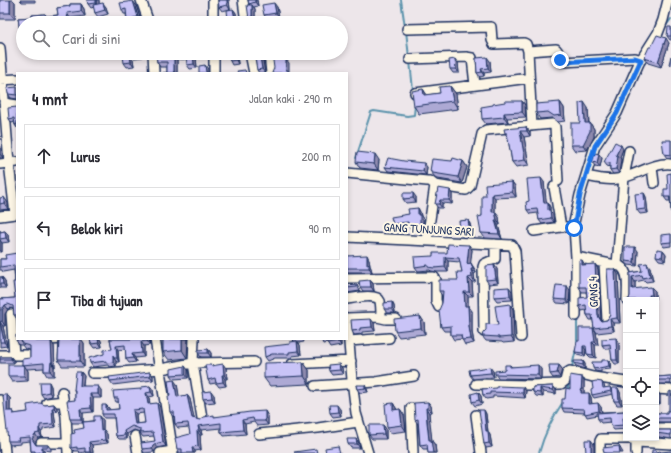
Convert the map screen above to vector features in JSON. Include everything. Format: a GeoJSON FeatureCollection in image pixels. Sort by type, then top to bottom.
{"type":"FeatureCollection","features":[{"type":"Feature","properties":{"kind":"street"},"geometry":{"type":"LineString","coordinates":[[141,0],[147,16]]}},
{"type":"Feature","properties":{"kind":"street"},"geometry":{"type":"LineString","coordinates":[[213,0],[213,16]]}},
{"type":"Feature","properties":{"kind":"street"},"geometry":{"type":"LineString","coordinates":[[243,0],[245,16]]}},
{"type":"Feature","properties":{"kind":"street"},"geometry":{"type":"LineString","coordinates":[[576,316],[576,257],[573,227],[586,176],[595,146],[617,113],[641,60],[661,26],[668,0]]}},
{"type":"Feature","properties":{"kind":"street"},"geometry":{"type":"LineString","coordinates":[[407,29],[491,27],[492,40],[494,44],[524,43],[527,45],[532,126]]}},
{"type":"Feature","properties":{"kind":"street"},"geometry":{"type":"LineString","coordinates":[[0,48],[1,80],[4,103],[3,114],[16,214],[0,216]]}},
{"type":"Feature","properties":{"kind":"street"},"geometry":{"type":"LineString","coordinates":[[528,52],[556,50],[562,62],[635,58],[641,60]]}},
{"type":"Feature","properties":{"kind":"street"},"geometry":{"type":"LineString","coordinates":[[410,60],[470,58],[473,61],[475,85]]}},
{"type":"Feature","properties":{"kind":"street"},"geometry":{"type":"LineString","coordinates":[[154,60],[156,72]]}},
{"type":"Feature","properties":{"kind":"street"},"geometry":{"type":"LineString","coordinates":[[214,60],[214,72]]}},
{"type":"Feature","properties":{"kind":"street"},"geometry":{"type":"LineString","coordinates":[[251,60],[254,72]]}},
{"type":"Feature","properties":{"kind":"street"},"geometry":{"type":"LineString","coordinates":[[270,60],[271,72]]}},
{"type":"Feature","properties":{"kind":"street"},"geometry":{"type":"LineString","coordinates":[[415,93],[529,78]]}},
{"type":"Feature","properties":{"kind":"street"},"geometry":{"type":"LineString","coordinates":[[1,80],[16,79]]}},
{"type":"Feature","properties":{"kind":"street"},"geometry":{"type":"LineString","coordinates":[[4,103],[16,105]]}},
{"type":"Feature","properties":{"kind":"street"},"geometry":{"type":"LineString","coordinates":[[348,173],[430,181],[435,185],[466,190],[470,186],[482,134],[484,132],[489,129],[552,124],[555,125],[556,184],[562,227]]}},
{"type":"Feature","properties":{"kind":"street"},"geometry":{"type":"LineString","coordinates":[[617,265],[624,177],[628,152]]}},
{"type":"Feature","properties":{"kind":"street"},"geometry":{"type":"LineString","coordinates":[[586,176],[610,180],[619,179],[652,167],[671,164]]}},
{"type":"Feature","properties":{"kind":"street"},"geometry":{"type":"LineString","coordinates":[[652,167],[654,183]]}},
{"type":"Feature","properties":{"kind":"street"},"geometry":{"type":"LineString","coordinates":[[428,240],[435,185]]}},
{"type":"Feature","properties":{"kind":"street"},"geometry":{"type":"LineString","coordinates":[[534,231],[573,227]]}},
{"type":"Feature","properties":{"kind":"street","name":"GANG TUNJUNG SARI"},"geometry":{"type":"LineString","coordinates":[[348,237],[509,244],[514,246],[521,337]]}},
{"type":"Feature","properties":{"kind":"street"},"geometry":{"type":"LineString","coordinates":[[484,332],[483,267],[484,264],[495,259],[495,244]]}},
{"type":"Feature","properties":{"kind":"street"},"geometry":{"type":"LineString","coordinates":[[576,257],[617,265],[623,268],[626,271],[626,297]]}},
{"type":"Feature","properties":{"kind":"street","name":"GANG 4"},"geometry":{"type":"LineString","coordinates":[[604,263],[607,320]]}},
{"type":"Feature","properties":{"kind":"street"},"geometry":{"type":"LineString","coordinates":[[348,278],[434,277],[436,280],[436,301],[440,307]]}},
{"type":"Feature","properties":{"kind":"street"},"geometry":{"type":"LineString","coordinates":[[348,299],[373,296],[377,297],[380,301],[382,317]]}},
{"type":"Feature","properties":{"kind":"street"},"geometry":{"type":"LineString","coordinates":[[10,314],[14,355]]}},
{"type":"Feature","properties":{"kind":"street"},"geometry":{"type":"LineString","coordinates":[[348,318],[396,318]]}},
{"type":"Feature","properties":{"kind":"street"},"geometry":{"type":"LineString","coordinates":[[348,330],[352,384],[358,422],[368,453]]}},
{"type":"Feature","properties":{"kind":"street"},"geometry":{"type":"LineString","coordinates":[[349,341],[388,338]]}},
{"type":"Feature","properties":{"kind":"street"},"geometry":{"type":"LineString","coordinates":[[155,340],[173,452],[160,453]]}},
{"type":"Feature","properties":{"kind":"street"},"geometry":{"type":"LineString","coordinates":[[194,340],[193,363],[202,418]]}},
{"type":"Feature","properties":{"kind":"street"},"geometry":{"type":"LineString","coordinates":[[0,355],[27,355]]}},
{"type":"Feature","properties":{"kind":"street"},"geometry":{"type":"LineString","coordinates":[[282,364],[351,361]]}},
{"type":"Feature","properties":{"kind":"street"},"geometry":{"type":"LineString","coordinates":[[92,373],[160,369],[193,363],[254,362]]}},
{"type":"Feature","properties":{"kind":"street"},"geometry":{"type":"LineString","coordinates":[[476,384],[561,384],[565,381],[567,373],[570,371],[593,377],[623,382]]}},
{"type":"Feature","properties":{"kind":"street"},"geometry":{"type":"LineString","coordinates":[[315,386],[352,384],[414,376]]}},
{"type":"Feature","properties":{"kind":"street"},"geometry":{"type":"LineString","coordinates":[[659,389],[671,390]]}},
{"type":"Feature","properties":{"kind":"street"},"geometry":{"type":"LineString","coordinates":[[47,403],[63,397],[68,453]]}},
{"type":"Feature","properties":{"kind":"street"},"geometry":{"type":"LineString","coordinates":[[0,400],[5,453]]}},
{"type":"Feature","properties":{"kind":"street"},"geometry":{"type":"LineString","coordinates":[[411,408],[414,453]]}},
{"type":"Feature","properties":{"kind":"street"},"geometry":{"type":"LineString","coordinates":[[476,415],[481,453]]}},
{"type":"Feature","properties":{"kind":"street"},"geometry":{"type":"LineString","coordinates":[[259,434],[358,422]]}},
{"type":"Feature","properties":{"kind":"street"},"geometry":{"type":"LineString","coordinates":[[659,428],[671,428]]}},
{"type":"Feature","properties":{"kind":"street"},"geometry":{"type":"LineString","coordinates":[[135,436],[138,453]]}},
{"type":"Feature","properties":{"kind":"street"},"geometry":{"type":"LineString","coordinates":[[600,453],[600,441],[602,439],[623,440]]}},
{"type":"Feature","properties":{"kind":"street"},"geometry":{"type":"LineString","coordinates":[[636,441],[636,453]]}},
{"type":"Feature","properties":{"kind":"street"},"geometry":{"type":"LineString","coordinates":[[645,441],[671,444]]}},
{"type":"Feature","properties":{"kind":"street"},"geometry":{"type":"LineString","coordinates":[[41,443],[68,442]]}},
{"type":"Feature","properties":{"kind":"building"},"geometry":{"type":"Polygon","coordinates":[[[0,0],[10,0],[10,13],[0,13],[0,0]]]}},
{"type":"Feature","properties":{"kind":"building"},"geometry":{"type":"Polygon","coordinates":[[[87,0],[96,0],[96,3],[88,4],[87,0]]]}},
{"type":"Feature","properties":{"kind":"building"},"geometry":{"type":"Polygon","coordinates":[[[218,0],[227,0],[227,5],[219,7],[218,0]]]}},
{"type":"Feature","properties":{"kind":"building"},"geometry":{"type":"Polygon","coordinates":[[[248,0],[255,0],[255,2],[249,4],[248,0]]]}},
{"type":"Feature","properties":{"kind":"building"},"geometry":{"type":"Polygon","coordinates":[[[133,1],[138,16],[127,16],[126,9],[122,10],[120,3],[133,1]]]}},
{"type":"Feature","properties":{"kind":"building"},"geometry":{"type":"Polygon","coordinates":[[[103,3],[105,10],[95,13],[93,5],[103,3]]]}},
{"type":"Feature","properties":{"kind":"building"},"geometry":{"type":"Polygon","coordinates":[[[274,3],[276,13],[264,15],[262,5],[274,3]]]}},
{"type":"Feature","properties":{"kind":"building"},"geometry":{"type":"Polygon","coordinates":[[[70,4],[81,4],[81,11],[67,13],[67,16],[52,16],[58,15],[57,8],[70,6],[70,4]]]}},
{"type":"Feature","properties":{"kind":"building"},"geometry":{"type":"Polygon","coordinates":[[[247,5],[252,5],[252,16],[249,16],[247,5]]]}},
{"type":"Feature","properties":{"kind":"building"},"geometry":{"type":"Polygon","coordinates":[[[233,9],[234,16],[228,16],[227,10],[233,9]]]}},
{"type":"Feature","properties":{"kind":"building"},"geometry":{"type":"Polygon","coordinates":[[[45,14],[46,16],[32,16],[32,15],[45,14]]]}},
{"type":"Feature","properties":{"kind":"building"},"geometry":{"type":"Polygon","coordinates":[[[668,27],[671,27],[671,36],[667,36],[668,27]]]}},
{"type":"Feature","properties":{"kind":"building"},"geometry":{"type":"Polygon","coordinates":[[[657,35],[666,38],[658,62],[644,58],[657,35]]]}},
{"type":"Feature","properties":{"kind":"building"},"geometry":{"type":"Polygon","coordinates":[[[487,57],[488,68],[481,69],[482,72],[477,73],[476,58],[487,57]]]}},
{"type":"Feature","properties":{"kind":"building"},"geometry":{"type":"Polygon","coordinates":[[[455,59],[456,69],[450,69],[449,60],[455,59]]]}},
{"type":"Feature","properties":{"kind":"building"},"geometry":{"type":"Polygon","coordinates":[[[124,60],[131,60],[131,62],[124,63],[124,60]]]}},
{"type":"Feature","properties":{"kind":"building"},"geometry":{"type":"Polygon","coordinates":[[[157,60],[174,60],[174,72],[167,72],[167,62],[157,62],[157,60]]]}},
{"type":"Feature","properties":{"kind":"building"},"geometry":{"type":"Polygon","coordinates":[[[187,60],[194,60],[194,64],[187,65],[187,60]]]}},
{"type":"Feature","properties":{"kind":"building"},"geometry":{"type":"Polygon","coordinates":[[[255,60],[260,60],[262,69],[257,70],[255,60]]]}},
{"type":"Feature","properties":{"kind":"building"},"geometry":{"type":"Polygon","coordinates":[[[273,60],[286,60],[286,70],[288,70],[288,72],[272,72],[274,68],[273,60]]]}},
{"type":"Feature","properties":{"kind":"building"},"geometry":{"type":"Polygon","coordinates":[[[205,65],[206,72],[199,72],[199,66],[205,65]]]}},
{"type":"Feature","properties":{"kind":"building"},"geometry":{"type":"Polygon","coordinates":[[[245,70],[246,72],[238,72],[245,70]]]}},
{"type":"Feature","properties":{"kind":"building"},"geometry":{"type":"Polygon","coordinates":[[[450,86],[453,101],[414,106],[412,91],[423,89],[424,95],[440,93],[439,87],[450,86]]]}},
{"type":"Feature","properties":{"kind":"building"},"geometry":{"type":"Polygon","coordinates":[[[16,87],[16,95],[8,94],[7,88],[16,87]]]}},
{"type":"Feature","properties":{"kind":"building"},"geometry":{"type":"Polygon","coordinates":[[[505,101],[522,101],[522,112],[504,113],[504,117],[482,119],[481,107],[505,101]]]}},
{"type":"Feature","properties":{"kind":"building"},"geometry":{"type":"Polygon","coordinates":[[[560,102],[561,115],[554,116],[548,112],[536,113],[536,104],[560,102]]]}},
{"type":"Feature","properties":{"kind":"building"},"geometry":{"type":"Polygon","coordinates":[[[584,102],[585,123],[590,123],[590,131],[583,145],[571,145],[571,123],[580,123],[579,103],[584,102]]]}},
{"type":"Feature","properties":{"kind":"building"},"geometry":{"type":"Polygon","coordinates":[[[16,107],[15,125],[14,118],[9,119],[8,108],[16,107]]]}},
{"type":"Feature","properties":{"kind":"building"},"geometry":{"type":"Polygon","coordinates":[[[526,127],[527,131],[520,131],[525,160],[512,162],[507,133],[505,133],[504,129],[526,127]]]}},
{"type":"Feature","properties":{"kind":"building"},"geometry":{"type":"Polygon","coordinates":[[[662,140],[671,140],[671,155],[664,154],[662,140]]]}},
{"type":"Feature","properties":{"kind":"building"},"geometry":{"type":"Polygon","coordinates":[[[615,142],[621,145],[616,155],[618,156],[616,169],[610,170],[610,163],[604,162],[615,142]]]}},
{"type":"Feature","properties":{"kind":"building"},"geometry":{"type":"Polygon","coordinates":[[[357,152],[375,154],[374,164],[356,162],[357,152]]]}},
{"type":"Feature","properties":{"kind":"building"},"geometry":{"type":"Polygon","coordinates":[[[595,153],[599,154],[597,163],[592,162],[595,153]]]}},
{"type":"Feature","properties":{"kind":"building"},"geometry":{"type":"Polygon","coordinates":[[[388,158],[424,163],[423,171],[385,167],[388,158]]]}},
{"type":"Feature","properties":{"kind":"building"},"geometry":{"type":"Polygon","coordinates":[[[453,158],[463,161],[458,177],[433,173],[430,171],[432,159],[452,161],[453,158]]]}},
{"type":"Feature","properties":{"kind":"building"},"geometry":{"type":"Polygon","coordinates":[[[671,173],[671,212],[670,197],[664,197],[664,189],[668,189],[667,174],[671,173]]]}},
{"type":"Feature","properties":{"kind":"building"},"geometry":{"type":"Polygon","coordinates":[[[541,178],[544,203],[548,203],[548,210],[550,210],[551,218],[539,220],[537,209],[527,210],[526,202],[529,201],[527,179],[541,178]]]}},
{"type":"Feature","properties":{"kind":"building"},"geometry":{"type":"Polygon","coordinates":[[[512,182],[512,192],[492,194],[492,212],[495,212],[497,220],[495,220],[499,234],[481,233],[478,217],[482,216],[482,196],[486,196],[485,184],[512,182]]]}},
{"type":"Feature","properties":{"kind":"building"},"geometry":{"type":"Polygon","coordinates":[[[438,188],[450,190],[449,200],[440,200],[439,204],[435,204],[438,188]]]}},
{"type":"Feature","properties":{"kind":"building"},"geometry":{"type":"Polygon","coordinates":[[[403,193],[413,193],[413,198],[403,199],[403,193]]]}},
{"type":"Feature","properties":{"kind":"building"},"geometry":{"type":"Polygon","coordinates":[[[644,193],[645,209],[637,210],[635,194],[644,193]]]}},
{"type":"Feature","properties":{"kind":"building"},"geometry":{"type":"Polygon","coordinates":[[[4,197],[4,203],[0,204],[0,198],[4,197]]]}},
{"type":"Feature","properties":{"kind":"building"},"geometry":{"type":"Polygon","coordinates":[[[418,208],[420,224],[408,225],[408,222],[393,224],[391,217],[409,214],[408,209],[418,208]]]}},
{"type":"Feature","properties":{"kind":"building"},"geometry":{"type":"Polygon","coordinates":[[[468,220],[470,233],[461,233],[459,221],[468,220]]]}},
{"type":"Feature","properties":{"kind":"building"},"geometry":{"type":"Polygon","coordinates":[[[5,231],[6,238],[0,239],[0,232],[5,231]]]}},
{"type":"Feature","properties":{"kind":"building"},"geometry":{"type":"Polygon","coordinates":[[[671,234],[671,242],[661,243],[661,235],[671,234]]]}},
{"type":"Feature","properties":{"kind":"building"},"geometry":{"type":"Polygon","coordinates":[[[448,244],[469,245],[467,264],[471,263],[473,269],[471,269],[472,277],[468,278],[469,292],[464,292],[465,306],[468,306],[471,339],[462,340],[461,335],[451,335],[451,326],[441,327],[439,310],[442,303],[443,291],[439,291],[439,280],[458,280],[457,272],[462,272],[459,258],[445,257],[445,267],[434,268],[428,267],[428,265],[415,267],[414,257],[433,256],[433,253],[447,253],[448,244]]]}},
{"type":"Feature","properties":{"kind":"building"},"geometry":{"type":"Polygon","coordinates":[[[625,247],[635,247],[634,262],[625,261],[625,247]]]}},
{"type":"Feature","properties":{"kind":"building"},"geometry":{"type":"Polygon","coordinates":[[[657,249],[663,250],[662,257],[656,256],[657,249]]]}},
{"type":"Feature","properties":{"kind":"building"},"geometry":{"type":"Polygon","coordinates":[[[16,253],[16,315],[14,315],[13,306],[8,304],[5,305],[2,310],[2,321],[0,322],[0,299],[15,298],[13,282],[15,282],[14,265],[0,267],[0,259],[6,259],[5,255],[16,253]]]}},
{"type":"Feature","properties":{"kind":"building"},"geometry":{"type":"Polygon","coordinates":[[[367,255],[367,265],[369,264],[369,268],[348,268],[348,256],[367,255]]]}},
{"type":"Feature","properties":{"kind":"building"},"geometry":{"type":"Polygon","coordinates":[[[579,260],[582,260],[582,265],[595,264],[598,316],[601,321],[607,320],[610,315],[607,269],[615,269],[617,318],[610,319],[611,326],[594,328],[592,315],[587,315],[586,305],[579,306],[579,298],[587,297],[586,287],[579,287],[579,260]]]}},
{"type":"Feature","properties":{"kind":"building"},"geometry":{"type":"Polygon","coordinates":[[[647,263],[650,276],[643,278],[642,275],[632,277],[632,289],[651,287],[652,295],[649,295],[649,297],[630,297],[630,273],[642,271],[640,264],[647,263]]]}},
{"type":"Feature","properties":{"kind":"building"},"geometry":{"type":"Polygon","coordinates":[[[494,265],[496,279],[486,280],[486,266],[494,265]]]}},
{"type":"Feature","properties":{"kind":"building"},"geometry":{"type":"Polygon","coordinates":[[[0,277],[2,277],[3,284],[0,284],[0,277]]]}},
{"type":"Feature","properties":{"kind":"building"},"geometry":{"type":"Polygon","coordinates":[[[370,280],[371,287],[360,287],[359,281],[370,280]]]}},
{"type":"Feature","properties":{"kind":"building"},"geometry":{"type":"Polygon","coordinates":[[[357,285],[357,287],[348,288],[348,286],[357,285]]]}},
{"type":"Feature","properties":{"kind":"building"},"geometry":{"type":"Polygon","coordinates":[[[556,285],[567,286],[566,300],[554,299],[556,285]]]}},
{"type":"Feature","properties":{"kind":"building"},"geometry":{"type":"Polygon","coordinates":[[[509,287],[510,296],[494,297],[494,288],[509,287]]]}},
{"type":"Feature","properties":{"kind":"building"},"geometry":{"type":"Polygon","coordinates":[[[392,302],[392,309],[384,309],[384,303],[392,302]]]}},
{"type":"Feature","properties":{"kind":"building"},"geometry":{"type":"Polygon","coordinates":[[[510,304],[511,337],[499,338],[482,336],[486,330],[486,324],[498,325],[495,306],[510,304]]]}},
{"type":"Feature","properties":{"kind":"building"},"geometry":{"type":"Polygon","coordinates":[[[420,316],[421,328],[395,331],[394,319],[420,316]]]}},
{"type":"Feature","properties":{"kind":"building"},"geometry":{"type":"Polygon","coordinates":[[[371,319],[372,327],[360,328],[360,330],[352,331],[351,320],[371,319]]]}},
{"type":"Feature","properties":{"kind":"building"},"geometry":{"type":"Polygon","coordinates":[[[0,322],[4,342],[0,342],[0,322]]]}},
{"type":"Feature","properties":{"kind":"building"},"geometry":{"type":"Polygon","coordinates":[[[579,328],[593,328],[595,342],[592,342],[593,355],[587,354],[586,346],[583,346],[583,353],[575,352],[577,341],[579,341],[579,328]]]}},
{"type":"Feature","properties":{"kind":"building"},"geometry":{"type":"Polygon","coordinates":[[[616,338],[617,360],[612,360],[610,344],[602,345],[602,339],[616,338]]]}},
{"type":"Feature","properties":{"kind":"building"},"geometry":{"type":"Polygon","coordinates":[[[21,340],[51,341],[52,362],[50,371],[44,371],[44,363],[22,365],[22,359],[30,358],[30,346],[22,344],[21,340]]]}},
{"type":"Feature","properties":{"kind":"building"},"geometry":{"type":"Polygon","coordinates":[[[59,340],[80,340],[80,361],[58,360],[59,340]]]}},
{"type":"Feature","properties":{"kind":"building"},"geometry":{"type":"Polygon","coordinates":[[[90,340],[98,340],[99,343],[91,344],[90,340]]]}},
{"type":"Feature","properties":{"kind":"building"},"geometry":{"type":"Polygon","coordinates":[[[110,340],[147,340],[141,342],[142,353],[132,354],[133,358],[126,359],[125,345],[116,346],[117,358],[114,358],[113,355],[113,362],[106,363],[106,361],[90,363],[89,358],[104,354],[104,350],[112,349],[110,340]]]}},
{"type":"Feature","properties":{"kind":"building"},"geometry":{"type":"Polygon","coordinates":[[[163,340],[182,340],[182,350],[163,352],[163,340]]]}},
{"type":"Feature","properties":{"kind":"building"},"geometry":{"type":"Polygon","coordinates":[[[327,340],[338,340],[339,342],[327,344],[327,340]]]}},
{"type":"Feature","properties":{"kind":"building"},"geometry":{"type":"Polygon","coordinates":[[[297,341],[298,351],[289,352],[289,354],[272,354],[265,357],[264,347],[290,344],[290,342],[297,341]]]}},
{"type":"Feature","properties":{"kind":"building"},"geometry":{"type":"Polygon","coordinates":[[[208,349],[208,353],[198,353],[198,350],[208,349]]]}},
{"type":"Feature","properties":{"kind":"building"},"geometry":{"type":"Polygon","coordinates":[[[0,357],[11,357],[11,359],[0,359],[0,357]]]}},
{"type":"Feature","properties":{"kind":"building"},"geometry":{"type":"Polygon","coordinates":[[[602,360],[608,360],[609,366],[599,369],[593,368],[592,362],[602,362],[602,360]]]}},
{"type":"Feature","properties":{"kind":"building"},"geometry":{"type":"Polygon","coordinates":[[[574,361],[583,361],[583,365],[574,363],[574,361]]]}},
{"type":"Feature","properties":{"kind":"building"},"geometry":{"type":"Polygon","coordinates":[[[303,362],[304,376],[264,378],[264,363],[303,362]]]}},
{"type":"Feature","properties":{"kind":"building"},"geometry":{"type":"Polygon","coordinates":[[[223,364],[223,382],[216,383],[215,378],[208,380],[205,365],[211,366],[223,364]]]}},
{"type":"Feature","properties":{"kind":"building"},"geometry":{"type":"Polygon","coordinates":[[[339,364],[340,370],[329,371],[328,365],[339,364]]]}},
{"type":"Feature","properties":{"kind":"building"},"geometry":{"type":"Polygon","coordinates":[[[8,365],[24,365],[24,376],[8,376],[8,365]]]}},
{"type":"Feature","properties":{"kind":"building"},"geometry":{"type":"Polygon","coordinates":[[[505,365],[510,365],[510,367],[538,365],[538,375],[495,374],[495,371],[505,370],[505,365]]]}},
{"type":"Feature","properties":{"kind":"building"},"geometry":{"type":"Polygon","coordinates":[[[549,365],[559,365],[557,373],[550,374],[549,365]]]}},
{"type":"Feature","properties":{"kind":"building"},"geometry":{"type":"Polygon","coordinates":[[[185,366],[185,374],[171,375],[171,369],[185,366]]]}},
{"type":"Feature","properties":{"kind":"building"},"geometry":{"type":"Polygon","coordinates":[[[490,367],[491,373],[470,375],[469,370],[490,367]]]}},
{"type":"Feature","properties":{"kind":"building"},"geometry":{"type":"Polygon","coordinates":[[[76,372],[81,372],[80,386],[98,386],[98,394],[90,394],[91,408],[80,409],[81,419],[70,419],[67,401],[75,400],[74,390],[76,372]]]}},
{"type":"Feature","properties":{"kind":"building"},"geometry":{"type":"Polygon","coordinates":[[[150,372],[150,376],[110,381],[109,377],[150,372]]]}},
{"type":"Feature","properties":{"kind":"building"},"geometry":{"type":"Polygon","coordinates":[[[570,375],[582,377],[581,393],[589,393],[589,404],[598,403],[599,411],[585,414],[584,409],[562,408],[562,399],[565,399],[566,388],[570,389],[570,375]]]}},
{"type":"Feature","properties":{"kind":"building"},"geometry":{"type":"Polygon","coordinates":[[[671,376],[671,381],[659,380],[659,377],[671,376]]]}},
{"type":"Feature","properties":{"kind":"building"},"geometry":{"type":"Polygon","coordinates":[[[174,380],[177,397],[187,395],[192,418],[200,420],[204,417],[214,415],[214,417],[265,411],[265,421],[254,421],[253,418],[242,420],[243,430],[221,432],[221,423],[198,426],[198,446],[192,447],[193,453],[182,453],[182,449],[177,449],[175,438],[190,434],[188,423],[175,424],[174,412],[170,412],[168,381],[174,380]]]}},
{"type":"Feature","properties":{"kind":"building"},"geometry":{"type":"Polygon","coordinates":[[[40,382],[49,382],[49,392],[41,394],[40,382]]]}},
{"type":"Feature","properties":{"kind":"building"},"geometry":{"type":"Polygon","coordinates":[[[592,382],[602,382],[603,388],[610,387],[611,391],[592,395],[592,382]]]}},
{"type":"Feature","properties":{"kind":"building"},"geometry":{"type":"Polygon","coordinates":[[[356,385],[365,385],[365,388],[357,389],[356,385]]]}},
{"type":"Feature","properties":{"kind":"building"},"geometry":{"type":"Polygon","coordinates":[[[150,386],[151,392],[146,393],[148,404],[157,403],[163,442],[154,444],[152,448],[142,449],[141,443],[155,441],[153,432],[140,433],[140,429],[132,426],[124,431],[125,435],[116,436],[114,414],[102,414],[102,405],[106,405],[106,410],[119,409],[118,398],[114,398],[113,391],[141,389],[141,387],[150,386]],[[143,409],[133,410],[135,424],[145,423],[143,409]]]}},
{"type":"Feature","properties":{"kind":"building"},"geometry":{"type":"Polygon","coordinates":[[[497,386],[523,387],[523,393],[490,392],[490,394],[483,395],[482,389],[497,388],[497,386]]]}},
{"type":"Feature","properties":{"kind":"building"},"geometry":{"type":"Polygon","coordinates":[[[553,386],[553,390],[540,388],[540,393],[533,392],[533,387],[553,386]]]}},
{"type":"Feature","properties":{"kind":"building"},"geometry":{"type":"Polygon","coordinates":[[[612,388],[618,388],[619,401],[614,401],[612,388]]]}},
{"type":"Feature","properties":{"kind":"building"},"geometry":{"type":"Polygon","coordinates":[[[211,391],[212,398],[203,399],[202,392],[211,391]]]}},
{"type":"Feature","properties":{"kind":"building"},"geometry":{"type":"Polygon","coordinates":[[[671,391],[671,419],[659,418],[659,413],[667,413],[667,411],[669,411],[669,392],[671,391]]]}},
{"type":"Feature","properties":{"kind":"building"},"geometry":{"type":"Polygon","coordinates":[[[478,392],[479,400],[472,402],[471,394],[478,392]]]}},
{"type":"Feature","properties":{"kind":"building"},"geometry":{"type":"Polygon","coordinates":[[[3,395],[7,395],[7,411],[13,411],[13,414],[28,412],[27,405],[40,403],[45,405],[54,404],[54,408],[52,408],[53,424],[40,425],[39,433],[35,434],[32,439],[36,445],[48,445],[48,447],[42,447],[42,452],[35,453],[35,451],[31,451],[30,437],[18,438],[19,441],[8,441],[3,395]]]}},
{"type":"Feature","properties":{"kind":"building"},"geometry":{"type":"Polygon","coordinates":[[[428,402],[428,408],[426,408],[427,422],[429,440],[431,440],[433,453],[428,453],[427,444],[420,445],[418,419],[415,420],[414,403],[428,402]]]}},
{"type":"Feature","properties":{"kind":"building"},"geometry":{"type":"Polygon","coordinates":[[[393,403],[393,410],[400,409],[402,425],[387,427],[385,404],[393,403]]]}},
{"type":"Feature","properties":{"kind":"building"},"geometry":{"type":"Polygon","coordinates":[[[329,405],[337,405],[338,412],[330,413],[329,405]]]}},
{"type":"Feature","properties":{"kind":"building"},"geometry":{"type":"Polygon","coordinates":[[[479,410],[484,410],[489,443],[484,444],[479,410]]]}},
{"type":"Feature","properties":{"kind":"building"},"geometry":{"type":"Polygon","coordinates":[[[623,411],[623,425],[611,426],[610,418],[598,419],[597,413],[623,411]]]}},
{"type":"Feature","properties":{"kind":"building"},"geometry":{"type":"Polygon","coordinates":[[[94,416],[100,416],[101,431],[104,430],[105,440],[89,442],[90,452],[85,452],[85,448],[71,448],[71,434],[75,433],[74,430],[84,428],[83,422],[94,421],[94,416]]]}},
{"type":"Feature","properties":{"kind":"building"},"geometry":{"type":"Polygon","coordinates":[[[369,425],[383,425],[384,434],[369,435],[369,425]]]}},
{"type":"Feature","properties":{"kind":"building"},"geometry":{"type":"Polygon","coordinates":[[[659,430],[671,430],[671,435],[659,433],[659,430]]]}},
{"type":"Feature","properties":{"kind":"building"},"geometry":{"type":"Polygon","coordinates":[[[347,439],[356,439],[357,444],[348,444],[347,439]]]}},
{"type":"Feature","properties":{"kind":"building"},"geometry":{"type":"Polygon","coordinates":[[[585,440],[591,440],[591,453],[586,453],[585,440]]]}},
{"type":"Feature","properties":{"kind":"building"},"geometry":{"type":"Polygon","coordinates":[[[338,446],[340,453],[326,453],[325,448],[338,446]]]}},
{"type":"Feature","properties":{"kind":"building"},"geometry":{"type":"Polygon","coordinates":[[[619,446],[620,453],[604,453],[603,448],[619,446]]]}},
{"type":"Feature","properties":{"kind":"building"},"geometry":{"type":"Polygon","coordinates":[[[316,449],[317,453],[294,452],[316,449]]]}},
{"type":"Feature","properties":{"kind":"building"},"geometry":{"type":"Polygon","coordinates":[[[652,450],[656,450],[657,452],[671,451],[671,453],[651,453],[652,450]]]}},
{"type":"Feature","properties":{"kind":"waterway"},"geometry":{"type":"LineString","coordinates":[[401,0],[405,27]]}},
{"type":"Feature","properties":{"kind":"waterway"},"geometry":{"type":"LineString","coordinates":[[665,27],[671,19]]}},
{"type":"Feature","properties":{"kind":"waterway"},"geometry":{"type":"LineString","coordinates":[[406,31],[409,57]]}},
{"type":"Feature","properties":{"kind":"waterway"},"geometry":{"type":"LineString","coordinates":[[410,61],[413,90]]}},
{"type":"Feature","properties":{"kind":"waterway"},"geometry":{"type":"LineString","coordinates":[[356,158],[371,112],[374,111],[407,116],[414,115],[415,105]]}},
{"type":"Feature","properties":{"kind":"waterway"},"geometry":{"type":"LineString","coordinates":[[577,319],[577,343]]}},
{"type":"Feature","properties":{"kind":"waterway"},"geometry":{"type":"LineString","coordinates":[[572,367],[576,349]]}},
{"type":"Feature","properties":{"kind":"waterway"},"geometry":{"type":"LineString","coordinates":[[567,391],[570,379]]}},
{"type":"Feature","properties":{"kind":"waterway"},"geometry":{"type":"LineString","coordinates":[[539,453],[543,440],[555,414],[563,402]]}},
{"type":"Feature","properties":{"kind":"route"},"geometry":{"type":"LineString","coordinates":[[560,60],[562,62],[635,58],[641,60],[617,113],[595,146],[580,195],[574,228]]}}]}
